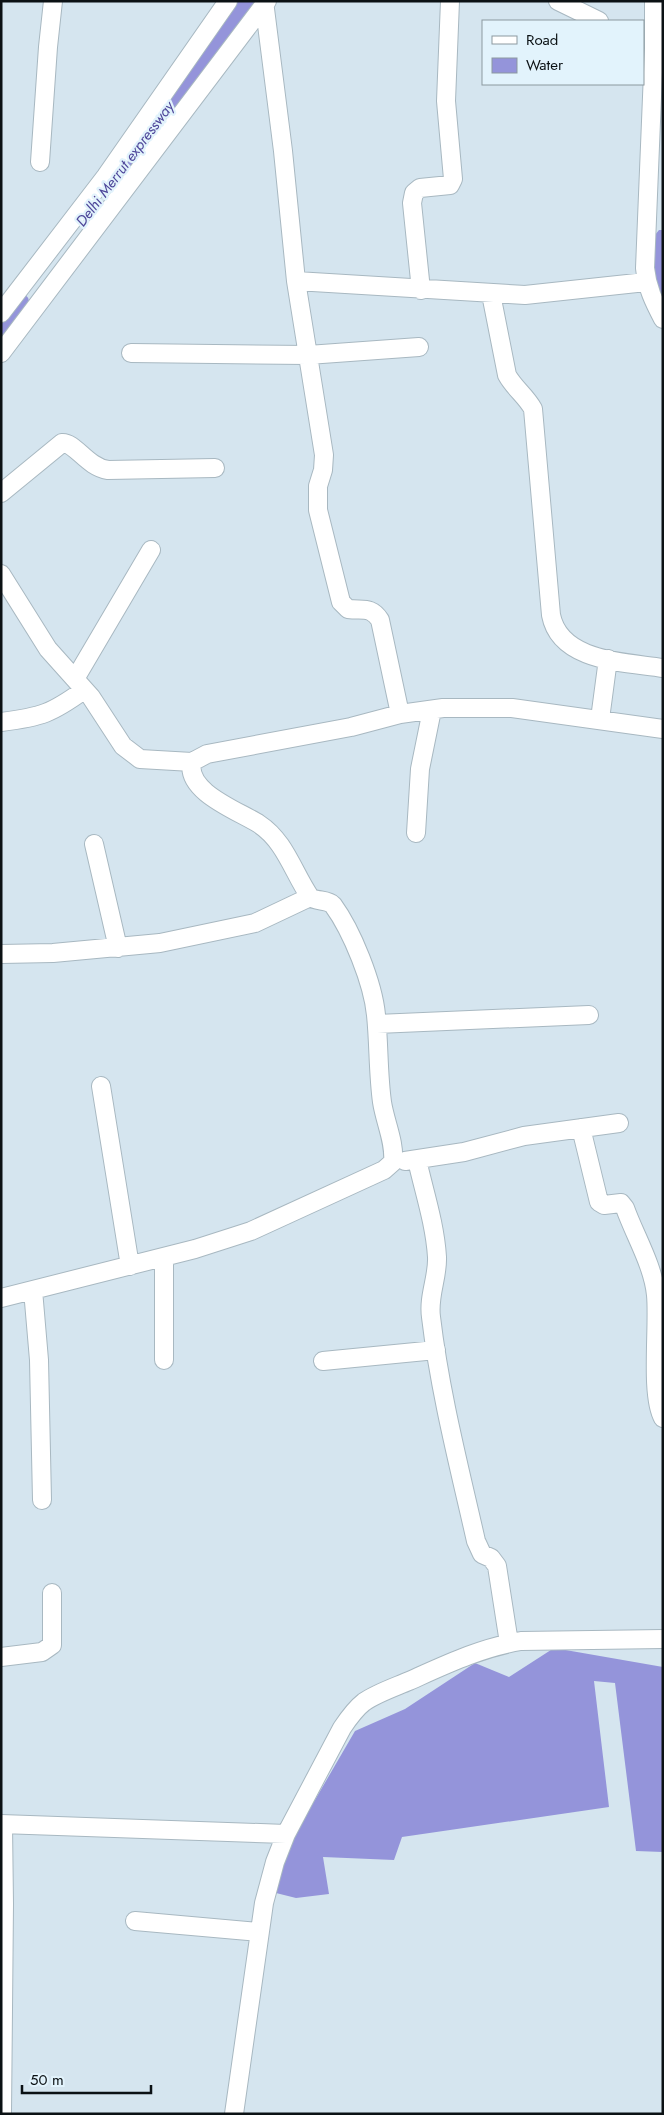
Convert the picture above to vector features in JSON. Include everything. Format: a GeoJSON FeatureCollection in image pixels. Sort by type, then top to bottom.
{"type":"FeatureCollection","features":[{"type":"Feature","properties":{"kind":"street"},"geometry":{"type":"LineString","coordinates":[[40,162],[48,37],[53,1]]}},
{"type":"Feature","properties":{"kind":"street"},"geometry":{"type":"LineString","coordinates":[[1,313],[106,176],[228,1]]}},
{"type":"Feature","properties":{"kind":"street"},"geometry":{"type":"LineString","coordinates":[[421,290],[412,203],[414,193],[420,188],[442,188],[450,185],[453,179],[446,101],[450,1]]}},
{"type":"Feature","properties":{"kind":"street"},"geometry":{"type":"LineString","coordinates":[[558,1],[597,20]]}},
{"type":"Feature","properties":{"kind":"street"},"geometry":{"type":"LineString","coordinates":[[654,1],[645,268],[646,282],[651,297],[663,319]]}},
{"type":"Feature","properties":{"kind":"street"},"geometry":{"type":"LineString","coordinates":[[266,2],[296,281],[324,455],[318,492],[318,510],[336,589],[341,602],[348,609],[375,612],[380,620],[400,714]]}},
{"type":"Feature","properties":{"kind":"street"},"geometry":{"type":"LineString","coordinates":[[1,353],[266,2]]}},
{"type":"Feature","properties":{"kind":"street"},"geometry":{"type":"LineString","coordinates":[[296,281],[525,295],[646,282]]}},
{"type":"Feature","properties":{"kind":"street"},"geometry":{"type":"LineString","coordinates":[[490,294],[506,375],[533,409],[553,625],[562,639],[586,653],[608,659],[663,668]]}},
{"type":"Feature","properties":{"kind":"street"},"geometry":{"type":"LineString","coordinates":[[131,354],[308,355],[419,347]]}},
{"type":"Feature","properties":{"kind":"street"},"geometry":{"type":"LineString","coordinates":[[1,493],[62,442],[71,444],[86,460],[99,469],[215,468]]}},
{"type":"Feature","properties":{"kind":"street"},"geometry":{"type":"LineString","coordinates":[[1,722],[46,714],[58,708],[80,684],[151,550]]}},
{"type":"Feature","properties":{"kind":"street"},"geometry":{"type":"LineString","coordinates":[[1,574],[48,649],[80,684],[101,711],[123,746],[132,755],[140,759],[192,762],[207,754],[351,727],[400,714],[480,707],[512,708],[663,729]]}},
{"type":"Feature","properties":{"kind":"street"},"geometry":{"type":"LineString","coordinates":[[600,719],[608,659]]}},
{"type":"Feature","properties":{"kind":"street"},"geometry":{"type":"LineString","coordinates":[[416,833],[420,769],[432,710]]}},
{"type":"Feature","properties":{"kind":"street"},"geometry":{"type":"LineString","coordinates":[[192,762],[191,768],[194,778],[202,788],[214,798],[259,824],[272,834],[280,844],[310,897],[314,900],[330,902],[337,910],[373,992],[382,1103],[393,1147],[393,1162]]}},
{"type":"Feature","properties":{"kind":"street"},"geometry":{"type":"LineString","coordinates":[[94,844],[118,948]]}},
{"type":"Feature","properties":{"kind":"street"},"geometry":{"type":"LineString","coordinates":[[1,954],[118,948],[160,943],[256,923],[310,897]]}},
{"type":"Feature","properties":{"kind":"street"},"geometry":{"type":"LineString","coordinates":[[377,1024],[589,1015]]}},
{"type":"Feature","properties":{"kind":"street"},"geometry":{"type":"LineString","coordinates":[[102,1086],[130,1266]]}},
{"type":"Feature","properties":{"kind":"street"},"geometry":{"type":"LineString","coordinates":[[1,1298],[164,1257],[251,1231],[384,1170],[393,1162],[464,1152],[524,1136],[618,1122]]}},
{"type":"Feature","properties":{"kind":"street"},"geometry":{"type":"LineString","coordinates":[[581,1128],[600,1202],[604,1205],[621,1203],[625,1208],[653,1280],[657,1321],[656,1386],[658,1406],[663,1418]]}},
{"type":"Feature","properties":{"kind":"street"},"geometry":{"type":"LineString","coordinates":[[417,1160],[437,1254],[436,1277],[430,1303],[436,1350],[452,1437],[476,1541],[482,1554],[491,1558],[497,1566],[508,1643]]}},
{"type":"Feature","properties":{"kind":"street"},"geometry":{"type":"LineString","coordinates":[[164,1257],[164,1360]]}},
{"type":"Feature","properties":{"kind":"street"},"geometry":{"type":"LineString","coordinates":[[33,1290],[39,1360],[42,1500]]}},
{"type":"Feature","properties":{"kind":"street"},"geometry":{"type":"LineString","coordinates":[[323,1361],[436,1350]]}},
{"type":"Feature","properties":{"kind":"street"},"geometry":{"type":"LineString","coordinates":[[1,1657],[42,1652],[52,1645],[52,1593]]}},
{"type":"Feature","properties":{"kind":"street"},"geometry":{"type":"LineString","coordinates":[[234,2114],[264,1902],[274,1862],[286,1834],[342,1728],[351,1715],[364,1702],[479,1650],[508,1643],[588,1639],[663,1639]]}},
{"type":"Feature","properties":{"kind":"street"},"geometry":{"type":"LineString","coordinates":[[2,2114],[4,1904],[2,1825],[286,1834]]}},
{"type":"Feature","properties":{"kind":"street"},"geometry":{"type":"LineString","coordinates":[[135,1921],[260,1932]]}},
{"type":"Feature","properties":{"kind":"water"},"geometry":{"type":"Polygon","coordinates":[[[659,230],[663,230],[663,331],[646,246],[659,230]]]}},
{"type":"Feature","properties":{"kind":"water"},"geometry":{"type":"Polygon","coordinates":[[[554,1648],[663,1667],[663,1852],[636,1851],[615,1683],[594,1681],[609,1807],[402,1837],[394,1860],[323,1857],[329,1894],[296,1898],[272,1892],[276,1867],[355,1731],[405,1709],[475,1663],[509,1677],[554,1648]]]}},
{"type":"Feature","properties":{"kind":"waterway","name":"Delhi Merrut expressway"},"geometry":{"type":"LineString","coordinates":[[116,176],[249,1]]}},
{"type":"Feature","properties":{"kind":"waterway","name":"Delhi Merrut expressway"},"geometry":{"type":"LineString","coordinates":[[1,326],[20,302]]}}]}
